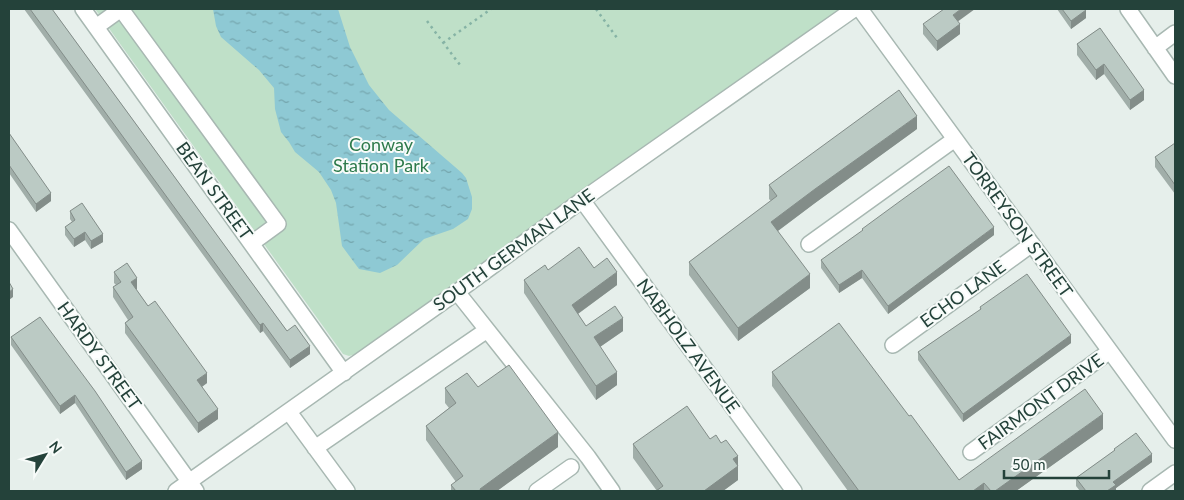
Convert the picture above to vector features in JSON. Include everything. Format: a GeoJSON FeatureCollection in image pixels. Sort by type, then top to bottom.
{"type":"FeatureCollection","features":[{"type":"Feature","properties":{"kind":"street","name":"BEAN STREET"},"geometry":{"type":"LineString","coordinates":[[83,9],[344,373]]}},
{"type":"Feature","properties":{"kind":"street"},"geometry":{"type":"LineString","coordinates":[[96,27],[122,9],[278,224],[252,244]]}},
{"type":"Feature","properties":{"kind":"street","name":"SOUTH GERMAN LANE"},"geometry":{"type":"LineString","coordinates":[[176,491],[192,487],[289,412],[582,200],[854,9]]}},
{"type":"Feature","properties":{"kind":"street","name":"TORREYSON STREET"},"geometry":{"type":"LineString","coordinates":[[860,9],[1175,440]]}},
{"type":"Feature","properties":{"kind":"street"},"geometry":{"type":"LineString","coordinates":[[1128,9],[1175,76]]}},
{"type":"Feature","properties":{"kind":"street"},"geometry":{"type":"LineString","coordinates":[[1155,48],[1175,33]]}},
{"type":"Feature","properties":{"kind":"street"},"geometry":{"type":"LineString","coordinates":[[809,244],[955,139]]}},
{"type":"Feature","properties":{"kind":"street","name":"NABHOLZ AVENUE"},"geometry":{"type":"LineString","coordinates":[[582,200],[794,491]]}},
{"type":"Feature","properties":{"kind":"street","name":"HARDY STREET"},"geometry":{"type":"LineString","coordinates":[[9,230],[192,487]]}},
{"type":"Feature","properties":{"kind":"street","name":"ECHO LANE"},"geometry":{"type":"LineString","coordinates":[[893,345],[1032,244]]}},
{"type":"Feature","properties":{"kind":"street"},"geometry":{"type":"LineString","coordinates":[[457,292],[588,457],[612,491]]}},
{"type":"Feature","properties":{"kind":"street"},"geometry":{"type":"LineString","coordinates":[[316,448],[487,330]]}},
{"type":"Feature","properties":{"kind":"street","name":"FAIRMONT DRIVE"},"geometry":{"type":"LineString","coordinates":[[971,452],[1110,351]]}},
{"type":"Feature","properties":{"kind":"street"},"geometry":{"type":"LineString","coordinates":[[289,412],[346,491]]}},
{"type":"Feature","properties":{"kind":"street"},"geometry":{"type":"LineString","coordinates":[[537,491],[570,467]]}},
{"type":"Feature","properties":{"kind":"street"},"geometry":{"type":"LineString","coordinates":[[1150,491],[1175,473]]}},
{"type":"Feature","properties":{"kind":"path"},"geometry":{"type":"LineString","coordinates":[[443,43],[490,9]]}},
{"type":"Feature","properties":{"kind":"path"},"geometry":{"type":"LineString","coordinates":[[596,9],[617,38]]}},
{"type":"Feature","properties":{"kind":"path"},"geometry":{"type":"LineString","coordinates":[[427,21],[460,66]]}},
{"type":"Feature","properties":{"kind":"green space","name":"Conway Station Park"},"geometry":{"type":"Polygon","coordinates":[[[95,9],[842,9],[356,354],[349,356],[343,354],[95,9]]]}},
{"type":"Feature","properties":{"kind":"water"},"geometry":{"type":"Polygon","coordinates":[[[213,9],[338,9],[350,47],[369,85],[389,110],[466,178],[472,197],[472,209],[468,219],[453,229],[424,239],[397,265],[380,273],[359,269],[342,246],[336,203],[331,190],[319,172],[295,152],[281,132],[275,109],[274,88],[259,70],[221,37],[216,26],[213,9]]]}},
{"type":"Feature","properties":{"kind":"building"},"geometry":{"type":"Polygon","coordinates":[[[30,9],[52,9],[287,331],[295,325],[310,346],[290,360],[263,323],[260,325],[30,9]]]}},
{"type":"Feature","properties":{"kind":"building"},"geometry":{"type":"Polygon","coordinates":[[[944,9],[961,9],[953,15],[960,24],[937,41],[923,24],[944,9]]]}},
{"type":"Feature","properties":{"kind":"building"},"geometry":{"type":"Polygon","coordinates":[[[1062,9],[1085,9],[1086,10],[1071,21],[1062,9]]]}},
{"type":"Feature","properties":{"kind":"building"},"geometry":{"type":"Polygon","coordinates":[[[1100,28],[1144,90],[1130,100],[1104,64],[1096,70],[1077,44],[1100,28]]]}},
{"type":"Feature","properties":{"kind":"building"},"geometry":{"type":"Polygon","coordinates":[[[899,90],[917,116],[771,222],[810,274],[738,328],[689,262],[777,196],[769,185],[899,90]]]}},
{"type":"Feature","properties":{"kind":"building"},"geometry":{"type":"Polygon","coordinates":[[[9,133],[51,193],[36,204],[9,165],[9,133]]]}},
{"type":"Feature","properties":{"kind":"building"},"geometry":{"type":"Polygon","coordinates":[[[1175,143],[1175,185],[1155,157],[1175,143]]]}},
{"type":"Feature","properties":{"kind":"building"},"geometry":{"type":"Polygon","coordinates":[[[949,166],[994,227],[888,306],[862,270],[839,285],[821,260],[949,166]]]}},
{"type":"Feature","properties":{"kind":"building"},"geometry":{"type":"Polygon","coordinates":[[[82,203],[103,234],[91,241],[85,232],[74,239],[65,227],[75,220],[70,211],[82,203]]]}},
{"type":"Feature","properties":{"kind":"building"},"geometry":{"type":"Polygon","coordinates":[[[579,247],[594,268],[607,258],[617,272],[572,305],[586,326],[615,306],[623,318],[594,337],[617,372],[596,386],[524,280],[545,265],[548,270],[579,247]]]}},
{"type":"Feature","properties":{"kind":"building"},"geometry":{"type":"Polygon","coordinates":[[[127,263],[137,278],[131,282],[148,306],[155,301],[207,373],[197,380],[218,409],[198,423],[125,323],[133,317],[113,287],[121,282],[114,272],[127,263]]]}},
{"type":"Feature","properties":{"kind":"building"},"geometry":{"type":"Polygon","coordinates":[[[1027,274],[1071,335],[963,414],[918,352],[981,309],[980,307],[1027,274]]]}},
{"type":"Feature","properties":{"kind":"building"},"geometry":{"type":"Polygon","coordinates":[[[9,282],[13,289],[9,292],[9,282]]]}},
{"type":"Feature","properties":{"kind":"building"},"geometry":{"type":"Polygon","coordinates":[[[40,317],[95,391],[142,461],[126,472],[75,395],[60,406],[11,337],[40,317]]]}},
{"type":"Feature","properties":{"kind":"building"},"geometry":{"type":"Polygon","coordinates":[[[839,323],[959,480],[1085,389],[1103,414],[995,491],[991,491],[984,483],[973,491],[859,491],[772,372],[839,323]]]}},
{"type":"Feature","properties":{"kind":"building"},"geometry":{"type":"Polygon","coordinates":[[[509,365],[558,432],[480,489],[481,491],[456,491],[451,485],[463,476],[426,426],[456,403],[445,388],[467,373],[478,387],[509,365]]]}},
{"type":"Feature","properties":{"kind":"building"},"geometry":{"type":"Polygon","coordinates":[[[687,406],[710,439],[716,435],[721,443],[726,440],[738,456],[733,459],[738,466],[704,491],[656,491],[663,486],[633,444],[687,406]]]}},
{"type":"Feature","properties":{"kind":"building"},"geometry":{"type":"Polygon","coordinates":[[[1136,433],[1152,454],[1113,482],[1116,485],[1107,491],[1086,491],[1076,478],[1136,433]]]}}]}
